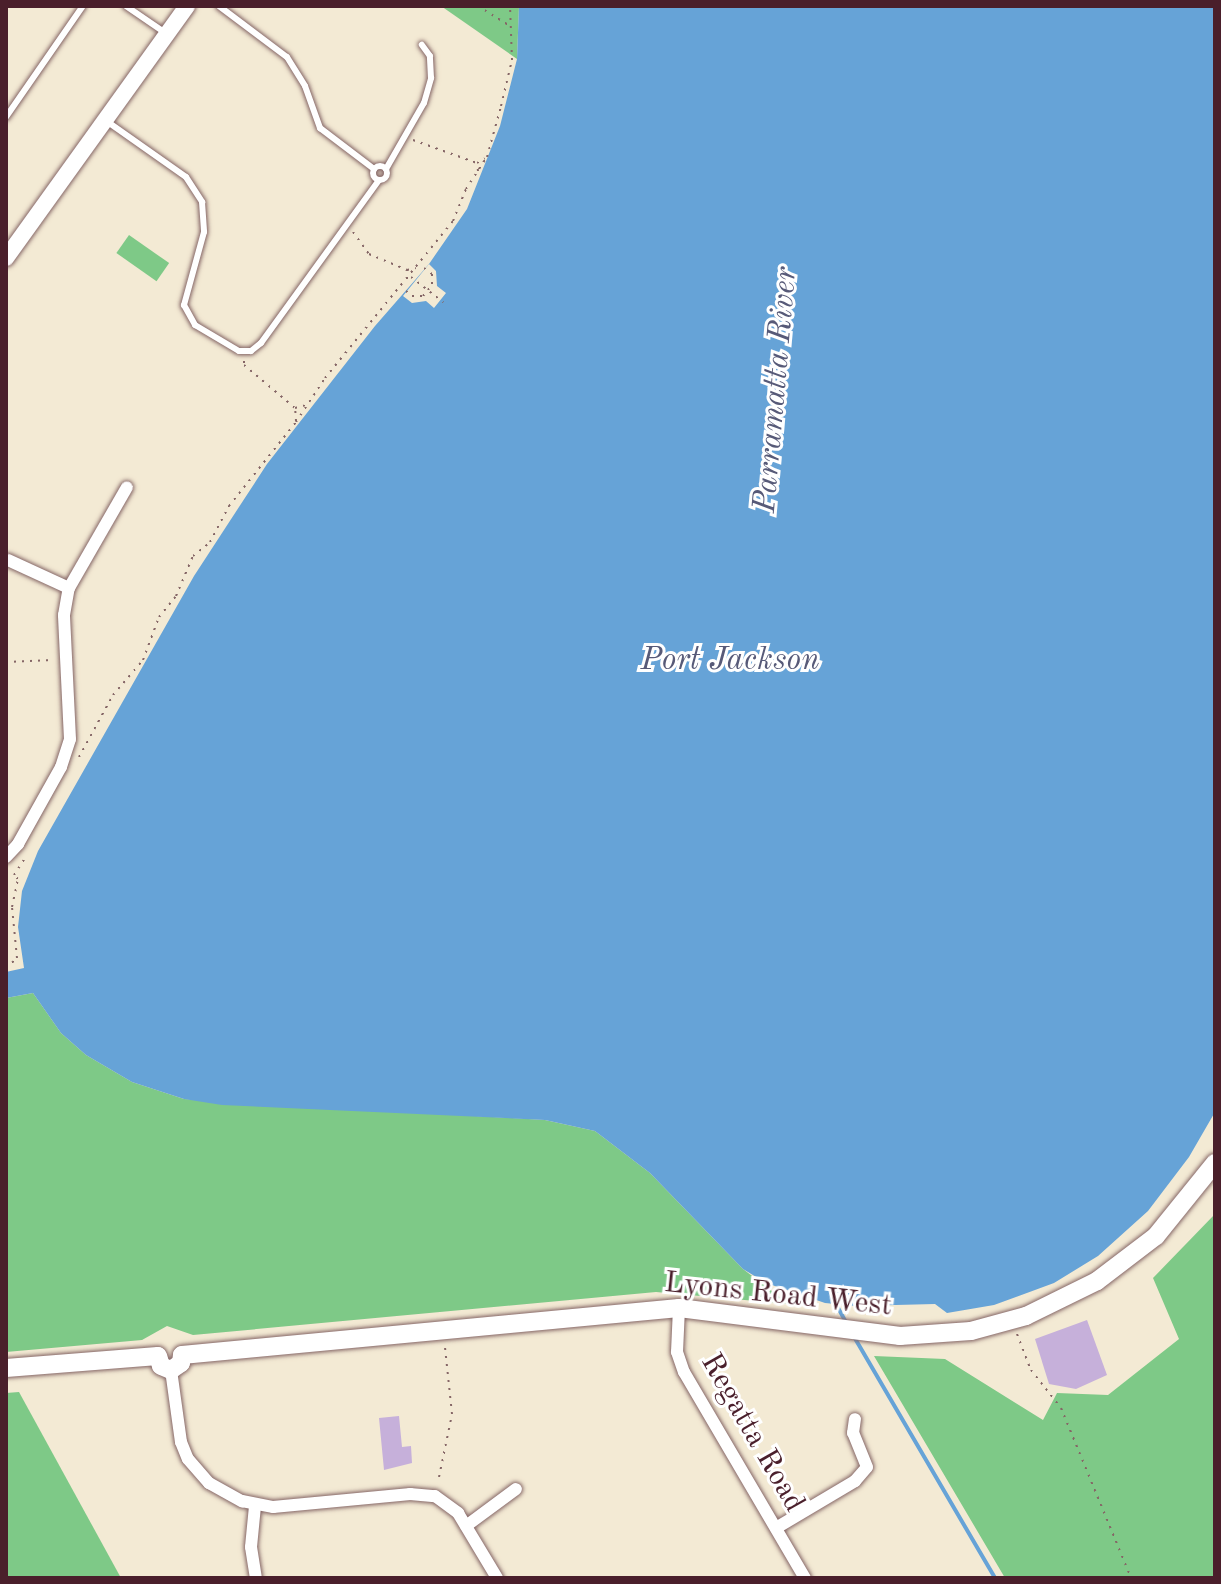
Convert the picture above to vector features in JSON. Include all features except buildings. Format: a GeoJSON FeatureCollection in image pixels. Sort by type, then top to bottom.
{"type":"FeatureCollection","features":[{"type":"Feature","properties":{"kind":"main road","name":"Lyons Road West"},"geometry":{"type":"LineString","coordinates":[[6,1368],[170,1360],[679,1308],[864,1332],[935,1335],[1012,1322],[1077,1294],[1129,1259],[1179,1212],[1215,1163]]}},
{"type":"Feature","properties":{"kind":"street"},"geometry":{"type":"LineString","coordinates":[[6,258],[187,6]]}},
{"type":"Feature","properties":{"kind":"street"},"geometry":{"type":"LineString","coordinates":[[6,857],[18,844],[61,767],[70,739],[64,615],[69,588],[127,487]]}},
{"type":"Feature","properties":{"kind":"street"},"geometry":{"type":"LineString","coordinates":[[8,560],[69,588]]}},
{"type":"Feature","properties":{"kind":"street","name":"Regatta Road"},"geometry":{"type":"LineString","coordinates":[[679,1308],[677,1352],[684,1372],[805,1578]]}},
{"type":"Feature","properties":{"kind":"street"},"geometry":{"type":"LineString","coordinates":[[170,1360],[177,1426],[188,1459],[209,1483],[255,1506],[289,1507],[424,1494],[449,1503],[497,1578]]}},
{"type":"Feature","properties":{"kind":"street"},"geometry":{"type":"LineString","coordinates":[[776,1528],[855,1481],[867,1467],[853,1433],[855,1419]]}},
{"type":"Feature","properties":{"kind":"street"},"geometry":{"type":"LineString","coordinates":[[466,1526],[516,1489]]}},
{"type":"Feature","properties":{"kind":"street"},"geometry":{"type":"LineString","coordinates":[[255,1506],[251,1547],[256,1578]]}},
{"type":"Feature","properties":{"kind":"lane"},"geometry":{"type":"LineString","coordinates":[[6,117],[83,6]]}},
{"type":"Feature","properties":{"kind":"lane"},"geometry":{"type":"LineString","coordinates":[[126,6],[167,34]]}},
{"type":"Feature","properties":{"kind":"lane"},"geometry":{"type":"LineString","coordinates":[[219,6],[287,57],[305,86],[320,128],[374,169]]}},
{"type":"Feature","properties":{"kind":"lane"},"geometry":{"type":"LineString","coordinates":[[105,120],[186,177],[202,202],[204,232],[184,305],[187,317],[215,340],[244,352],[261,343],[340,238],[379,180],[387,175],[386,169],[424,103],[431,78],[430,56],[422,45]]}},
{"type":"Feature","properties":{"kind":"lane"},"geometry":{"type":"LineString","coordinates":[[379,180],[373,176],[374,169],[380,165],[386,169]]}},
{"type":"Feature","properties":{"kind":"path"},"geometry":{"type":"LineString","coordinates":[[478,6],[512,27]]}},
{"type":"Feature","properties":{"kind":"path"},"geometry":{"type":"LineString","coordinates":[[77,759],[113,695],[143,660],[159,617],[176,596],[193,556],[210,542],[229,506],[309,405],[325,378],[453,221],[466,189],[487,157],[512,60],[510,6]]}},
{"type":"Feature","properties":{"kind":"path"},"geometry":{"type":"LineString","coordinates":[[404,136],[477,163]]}},
{"type":"Feature","properties":{"kind":"path"},"geometry":{"type":"LineString","coordinates":[[477,163],[487,157]]}},
{"type":"Feature","properties":{"kind":"path"},"geometry":{"type":"LineString","coordinates":[[477,163],[478,172]]}},
{"type":"Feature","properties":{"kind":"path"},"geometry":{"type":"LineString","coordinates":[[347,226],[369,254],[407,270],[417,268]]}},
{"type":"Feature","properties":{"kind":"path"},"geometry":{"type":"LineString","coordinates":[[406,291],[412,296],[423,296],[428,290],[432,284],[432,274],[424,268]]}},
{"type":"Feature","properties":{"kind":"path"},"geometry":{"type":"LineString","coordinates":[[407,270],[409,278],[443,302]]}},
{"type":"Feature","properties":{"kind":"path"},"geometry":{"type":"LineString","coordinates":[[244,352],[244,365],[295,408],[296,422]]}},
{"type":"Feature","properties":{"kind":"path"},"geometry":{"type":"LineString","coordinates":[[295,408],[309,405]]}},
{"type":"Feature","properties":{"kind":"path"},"geometry":{"type":"LineString","coordinates":[[6,662],[67,660]]}},
{"type":"Feature","properties":{"kind":"path"},"geometry":{"type":"LineString","coordinates":[[6,968],[17,958],[12,907],[18,879],[14,875],[28,851]]}},
{"type":"Feature","properties":{"kind":"path"},"geometry":{"type":"LineString","coordinates":[[1012,1322],[1031,1370],[1061,1408],[1131,1578]]}},
{"type":"Feature","properties":{"kind":"path"},"geometry":{"type":"LineString","coordinates":[[439,1477],[452,1414],[445,1345]]}},
{"type":"Feature","properties":{"kind":"green space"},"geometry":{"type":"Polygon","coordinates":[[[441,6],[519,6],[517,59],[441,6]]]}},
{"type":"Feature","properties":{"kind":"green space"},"geometry":{"type":"Polygon","coordinates":[[[129,235],[169,263],[157,281],[116,253],[129,235]]]}},
{"type":"Feature","properties":{"kind":"green space"},"geometry":{"type":"Polygon","coordinates":[[[33,993],[61,1033],[86,1055],[132,1082],[184,1099],[545,1120],[595,1131],[650,1173],[743,1269],[789,1304],[656,1292],[193,1335],[167,1326],[142,1340],[6,1352],[6,998],[33,993]]]}},
{"type":"Feature","properties":{"kind":"green space"},"geometry":{"type":"Polygon","coordinates":[[[1215,1214],[1215,1578],[1005,1578],[874,1356],[945,1359],[1043,1420],[1057,1393],[1108,1395],[1179,1339],[1153,1278],[1215,1214]]]}},
{"type":"Feature","properties":{"kind":"green space"},"geometry":{"type":"Polygon","coordinates":[[[19,1392],[121,1578],[6,1578],[6,1393],[19,1392]]]}},
{"type":"Feature","properties":{"kind":"water","name":"Port Jackson"},"geometry":{"type":"Polygon","coordinates":[[[519,6],[1215,6],[1215,1112],[1189,1157],[1148,1211],[1098,1256],[1054,1283],[994,1305],[947,1313],[935,1304],[856,1306],[825,1303],[766,1283],[743,1269],[650,1173],[595,1131],[545,1120],[222,1105],[184,1099],[132,1082],[86,1055],[61,1033],[33,993],[6,998],[6,972],[24,968],[18,927],[22,891],[38,851],[194,576],[267,464],[375,326],[429,264],[467,209],[500,126],[517,59],[519,6]]]}},
{"type":"Feature","properties":{"kind":"pier"},"geometry":{"type":"Polygon","coordinates":[[[429,264],[436,271],[437,286],[446,293],[434,308],[426,301],[412,303],[403,296],[429,264]]]}},
{"type":"Feature","properties":{"kind":"waterway"},"geometry":{"type":"LineString","coordinates":[[837,1306],[847,1324]]}},
{"type":"Feature","properties":{"kind":"waterway"},"geometry":{"type":"LineString","coordinates":[[853,1335],[995,1578]]}},
{"type":"Feature","properties":{"kind":"water label","name":"Parramatta River"},"geometry":{"type":"Point","coordinates":[777,390]}}]}
